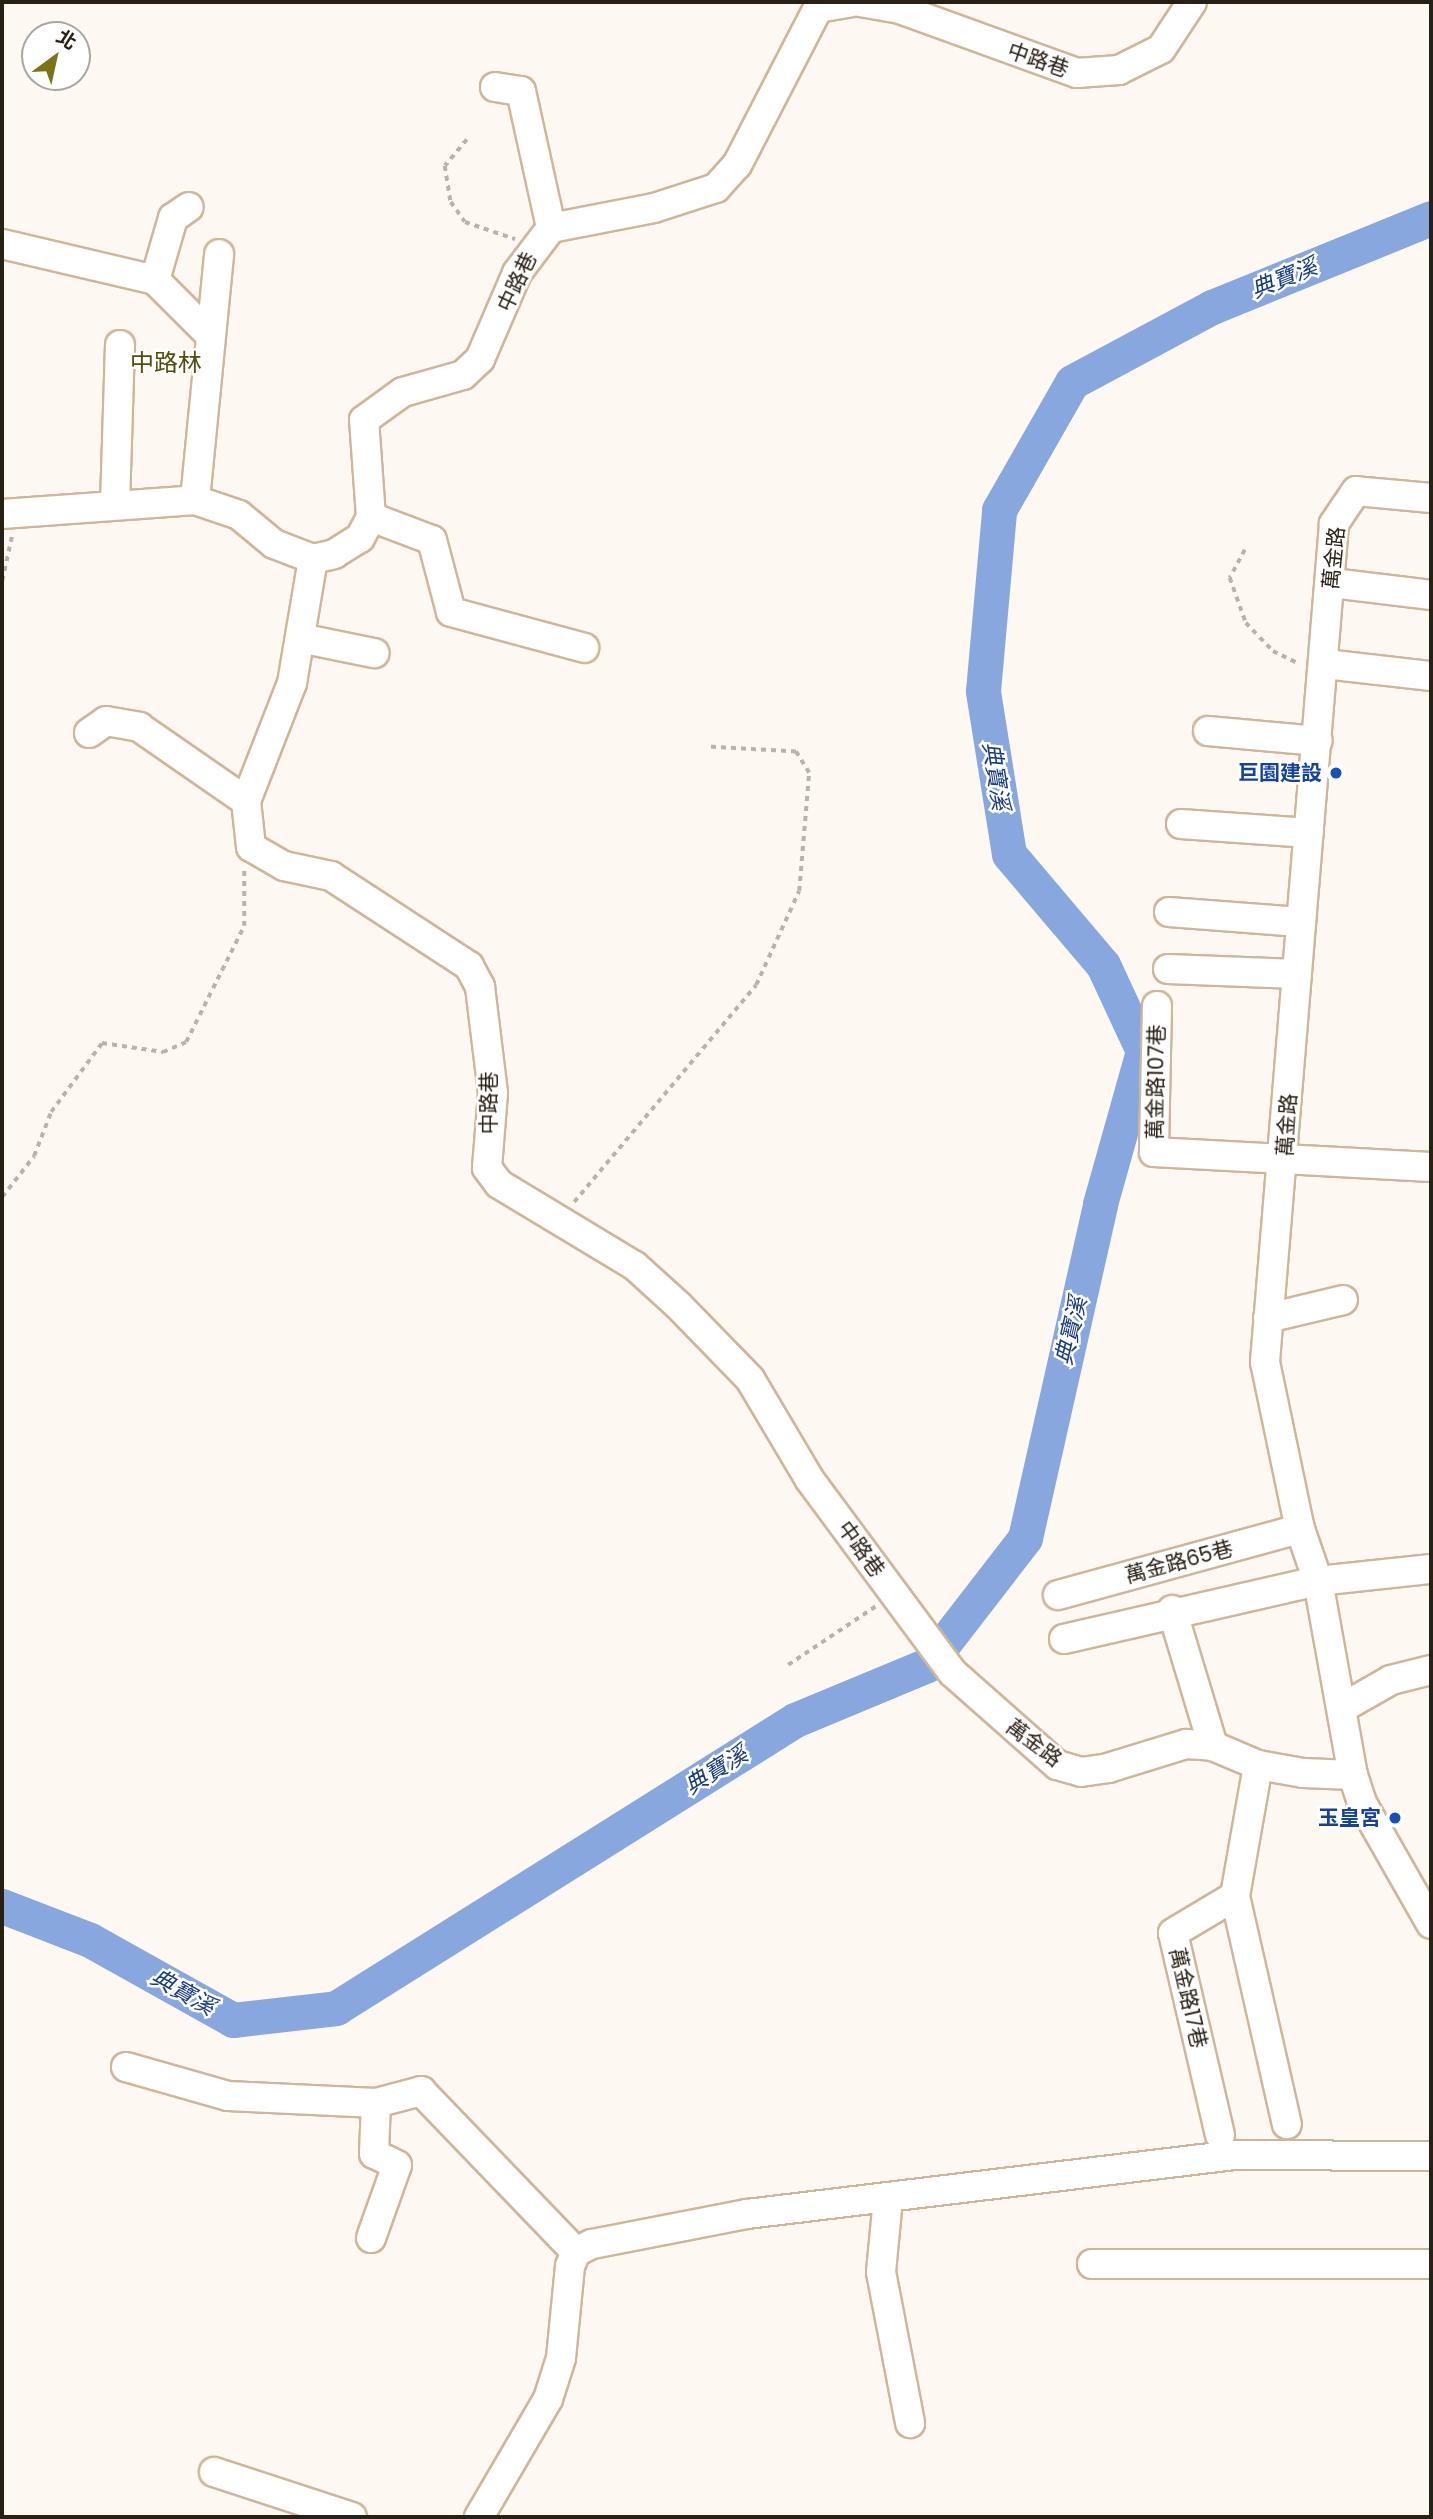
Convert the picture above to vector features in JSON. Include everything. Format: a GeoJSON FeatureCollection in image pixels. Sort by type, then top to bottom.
{"type":"FeatureCollection","features":[{"type":"Feature","properties":{"kind":"street"},"geometry":{"type":"LineString","coordinates":[[495,87],[521,91],[542,236],[705,196],[716,188],[737,164],[818,8],[851,2]]}},
{"type":"Feature","properties":{"kind":"street","name":"中路巷"},"geometry":{"type":"LineString","coordinates":[[860,2],[900,9],[1077,73],[1119,70],[1161,49],[1192,2]]}},
{"type":"Feature","properties":{"kind":"street"},"geometry":{"type":"LineString","coordinates":[[155,281],[173,218],[189,207]]}},
{"type":"Feature","properties":{"kind":"street","name":"中路巷"},"geometry":{"type":"LineString","coordinates":[[371,517],[364,420],[403,392],[463,375],[480,359],[542,236]]}},
{"type":"Feature","properties":{"kind":"street"},"geometry":{"type":"LineString","coordinates":[[2,244],[155,281],[210,335]]}},
{"type":"Feature","properties":{"kind":"street"},"geometry":{"type":"LineString","coordinates":[[195,500],[219,254]]}},
{"type":"Feature","properties":{"kind":"street"},"geometry":{"type":"LineString","coordinates":[[115,504],[120,345]]}},
{"type":"Feature","properties":{"kind":"street","name":"萬金路"},"geometry":{"type":"LineString","coordinates":[[1431,498],[1356,491],[1334,524],[1325,667],[1300,922],[1285,1157],[1265,1362],[1300,1529],[1318,1581],[1353,1775],[1362,1803],[1431,1924]]}},
{"type":"Feature","properties":{"kind":"street"},"geometry":{"type":"LineString","coordinates":[[10,514],[195,500],[239,515],[274,544],[313,559],[359,538],[371,517],[432,540],[451,612],[584,648]]}},
{"type":"Feature","properties":{"kind":"street"},"geometry":{"type":"LineString","coordinates":[[251,847],[246,801],[292,683],[313,559]]}},
{"type":"Feature","properties":{"kind":"street"},"geometry":{"type":"LineString","coordinates":[[1332,583],[1431,595]]}},
{"type":"Feature","properties":{"kind":"street"},"geometry":{"type":"LineString","coordinates":[[300,638],[374,653]]}},
{"type":"Feature","properties":{"kind":"street"},"geometry":{"type":"LineString","coordinates":[[1325,667],[1431,676]]}},
{"type":"Feature","properties":{"kind":"street"},"geometry":{"type":"LineString","coordinates":[[89,733],[106,721],[139,727],[246,801]]}},
{"type":"Feature","properties":{"kind":"street"},"geometry":{"type":"LineString","coordinates":[[1208,731],[1318,741]]}},
{"type":"Feature","properties":{"kind":"street"},"geometry":{"type":"LineString","coordinates":[[1181,824],[1309,833]]}},
{"type":"Feature","properties":{"kind":"street","name":"中路巷"},"geometry":{"type":"LineString","coordinates":[[251,847],[284,866],[331,876],[469,966],[480,987],[493,1093],[487,1168],[499,1184],[635,1266],[750,1379],[810,1480],[953,1674]]}},
{"type":"Feature","properties":{"kind":"street"},"geometry":{"type":"LineString","coordinates":[[1169,912],[1300,922]]}},
{"type":"Feature","properties":{"kind":"street"},"geometry":{"type":"LineString","coordinates":[[1168,969],[1297,974]]}},
{"type":"Feature","properties":{"kind":"street","name":"萬金路107巷"},"geometry":{"type":"LineString","coordinates":[[1157,1006],[1154,1152],[1285,1157]]}},
{"type":"Feature","properties":{"kind":"street"},"geometry":{"type":"LineString","coordinates":[[1285,1157],[1431,1167]]}},
{"type":"Feature","properties":{"kind":"street"},"geometry":{"type":"LineString","coordinates":[[1268,1318],[1343,1300]]}},
{"type":"Feature","properties":{"kind":"street","name":"萬金路65巷"},"geometry":{"type":"LineString","coordinates":[[1058,1595],[1300,1529]]}},
{"type":"Feature","properties":{"kind":"street"},"geometry":{"type":"LineString","coordinates":[[1064,1639],[1172,1610],[1318,1581],[1431,1569]]}},
{"type":"Feature","properties":{"kind":"street"},"geometry":{"type":"LineString","coordinates":[[1172,1610],[1213,1746]]}},
{"type":"Feature","properties":{"kind":"street"},"geometry":{"type":"LineString","coordinates":[[1342,1708],[1391,1680],[1431,1671]]}},
{"type":"Feature","properties":{"kind":"street","name":"萬金路"},"geometry":{"type":"LineString","coordinates":[[953,1674],[1057,1765],[1081,1772],[1186,1744],[1213,1746],[1258,1765],[1353,1775]]}},
{"type":"Feature","properties":{"kind":"street"},"geometry":{"type":"LineString","coordinates":[[1258,1765],[1235,1896],[1287,2124]]}},
{"type":"Feature","properties":{"kind":"street","name":"萬金路17巷"},"geometry":{"type":"LineString","coordinates":[[1220,2135],[1173,1933],[1235,1896]]}},
{"type":"Feature","properties":{"kind":"street"},"geometry":{"type":"LineString","coordinates":[[126,2067],[228,2096],[376,2103],[421,2091],[576,2252]]}},
{"type":"Feature","properties":{"kind":"street"},"geometry":{"type":"LineString","coordinates":[[371,2238],[397,2165],[374,2154],[376,2103]]}},
{"type":"Feature","properties":{"kind":"street"},"geometry":{"type":"LineString","coordinates":[[576,2252],[747,2214],[1235,2155],[1431,2156]]}},
{"type":"Feature","properties":{"kind":"street"},"geometry":{"type":"LineString","coordinates":[[888,2199],[881,2272],[910,2423]]}},
{"type":"Feature","properties":{"kind":"street"},"geometry":{"type":"LineString","coordinates":[[479,2517],[548,2399],[576,2252]]}},
{"type":"Feature","properties":{"kind":"street"},"geometry":{"type":"LineString","coordinates":[[1092,2264],[1431,2264]]}},
{"type":"Feature","properties":{"kind":"street"},"geometry":{"type":"LineString","coordinates":[[214,2472],[352,2517]]}},
{"type":"Feature","properties":{"kind":"path"},"geometry":{"type":"LineString","coordinates":[[467,140],[444,173],[458,216],[542,236]]}},
{"type":"Feature","properties":{"kind":"path"},"geometry":{"type":"LineString","coordinates":[[2,581],[10,514]]}},
{"type":"Feature","properties":{"kind":"path"},"geometry":{"type":"LineString","coordinates":[[1245,550],[1230,578],[1247,623],[1273,651],[1325,667]]}},
{"type":"Feature","properties":{"kind":"path"},"geometry":{"type":"LineString","coordinates":[[559,1220],[756,985],[799,891],[809,773],[796,752],[708,747]]}},
{"type":"Feature","properties":{"kind":"path"},"geometry":{"type":"LineString","coordinates":[[2,1197],[102,1043],[163,1052],[186,1042],[243,926],[243,879],[251,847]]}},
{"type":"Feature","properties":{"kind":"path"},"geometry":{"type":"LineString","coordinates":[[788,1665],[892,1591]]}},
{"type":"Feature","properties":{"kind":"waterway","name":"典寶溪"},"geometry":{"type":"LineString","coordinates":[[2,1906],[90,1940],[233,2020],[336,2008],[795,1720],[927,1665],[1025,1538],[1100,1204],[1143,1051],[1103,965],[1009,854],[983,691],[999,510],[1072,382],[1212,307],[1431,218]]}},
{"type":"Feature","properties":{"kind":"place","name":"巨園建設"},"geometry":{"type":"Point","coordinates":[1336,773]}},
{"type":"Feature","properties":{"kind":"place","name":"玉皇宮"},"geometry":{"type":"Point","coordinates":[1395,1818]}},
{"type":"Feature","properties":{"kind":"district","name":"中路林"},"geometry":{"type":"Point","coordinates":[166,363]}}]}
